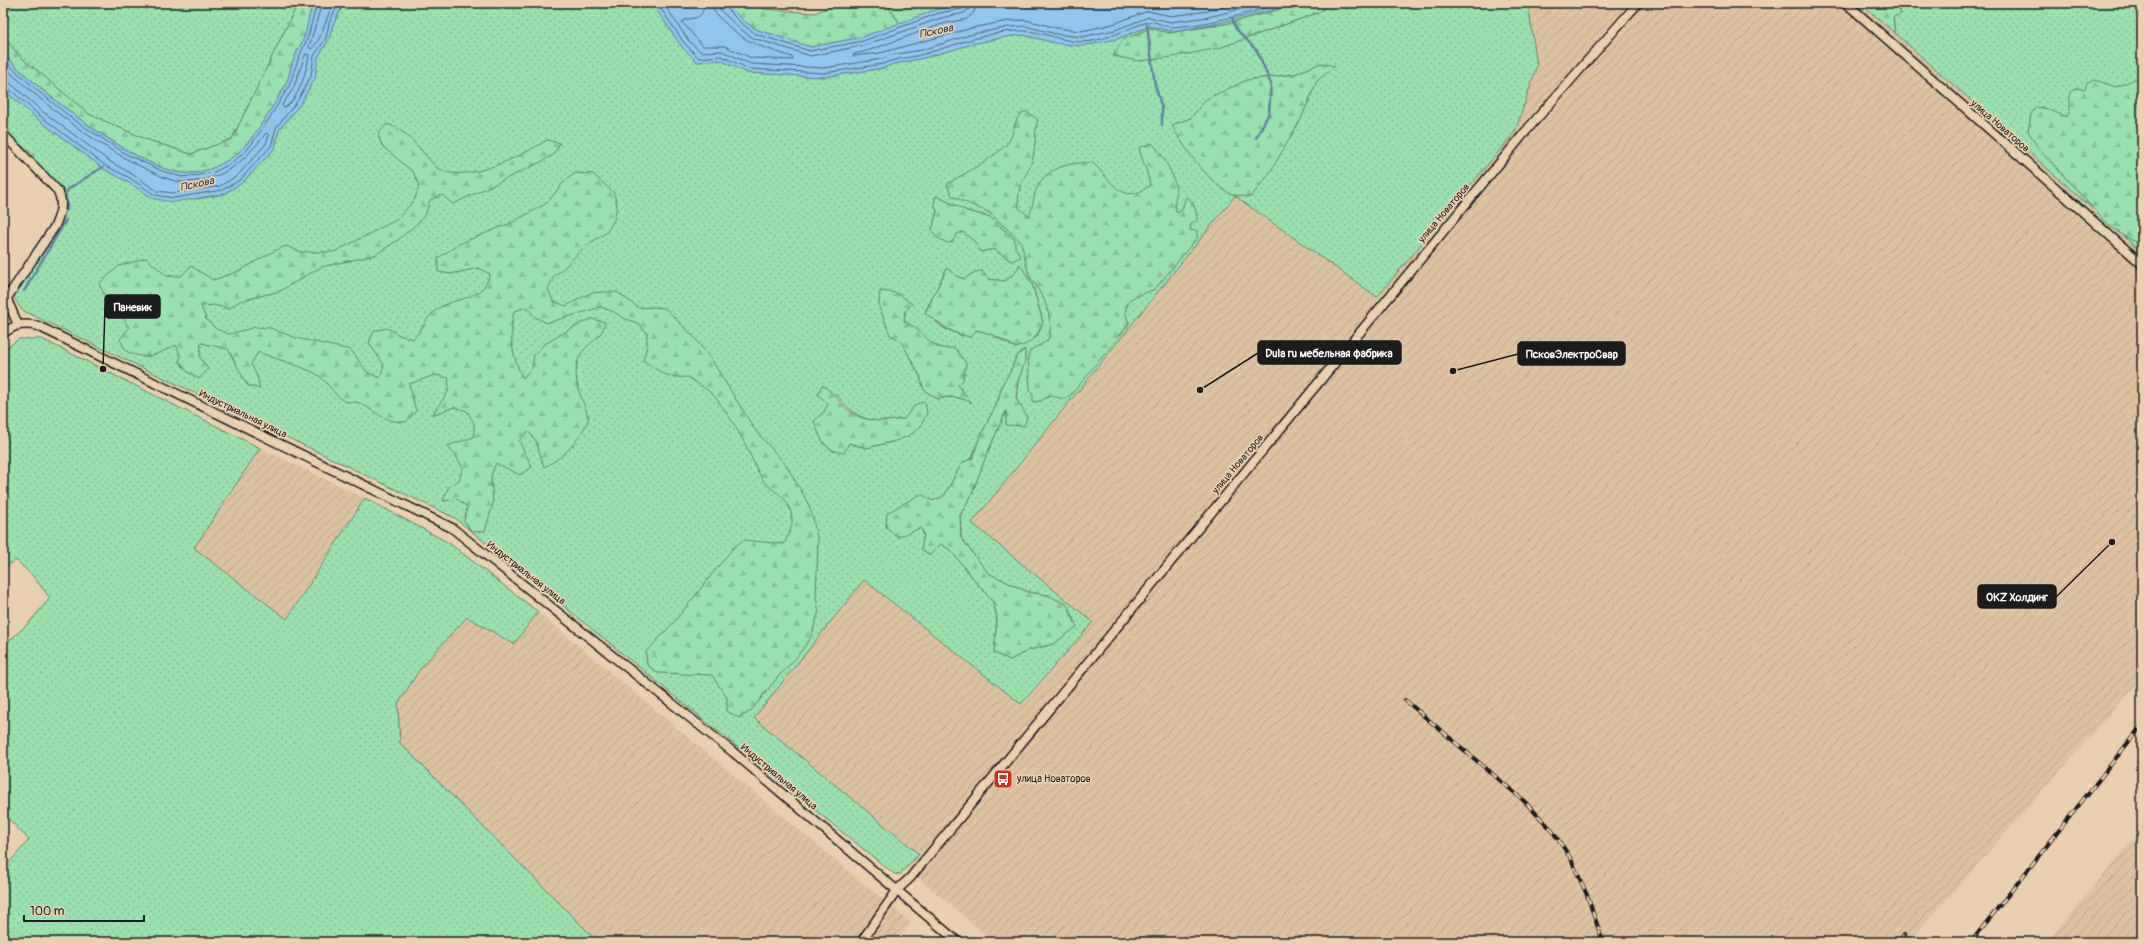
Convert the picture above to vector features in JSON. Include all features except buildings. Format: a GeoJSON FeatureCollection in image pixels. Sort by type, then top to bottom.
{"type":"FeatureCollection","features":[{"type":"Feature","properties":{"kind":"street","name":"улица Новаторов"},"geometry":{"type":"LineString","coordinates":[[861,942],[898,890],[910,878],[1516,143],[1638,3]]}},
{"type":"Feature","properties":{"kind":"street","name":"улица Новаторов"},"geometry":{"type":"LineString","coordinates":[[1846,3],[2142,264]]}},
{"type":"Feature","properties":{"kind":"street"},"geometry":{"type":"LineString","coordinates":[[3,134],[58,191],[61,203],[60,213],[55,226],[5,294],[18,325],[3,334]]}},
{"type":"Feature","properties":{"kind":"street","name":"Индустриальная улица"},"geometry":{"type":"LineString","coordinates":[[18,325],[23,324],[38,326],[452,528],[722,742],[958,942]]}},
{"type":"Feature","properties":{"kind":"shaded area"},"geometry":{"type":"Polygon","coordinates":[[[1528,3],[1860,3],[2142,254],[2142,678],[1909,942],[994,942],[907,868],[919,854],[754,718],[864,580],[1022,704],[1093,622],[972,524],[1235,196],[1377,297],[1515,132],[1537,66],[1528,3]]]}},
{"type":"Feature","properties":{"kind":"shaded area"},"geometry":{"type":"Polygon","coordinates":[[[260,448],[365,498],[287,619],[194,548],[260,448]]]}},
{"type":"Feature","properties":{"kind":"shaded area"},"geometry":{"type":"Polygon","coordinates":[[[538,612],[911,923],[897,942],[598,942],[400,743],[398,704],[420,669],[467,617],[514,644],[538,612]]]}},
{"type":"Feature","properties":{"kind":"shaded area"},"geometry":{"type":"Polygon","coordinates":[[[2142,829],[2142,942],[2047,942],[2142,829]]]}},
{"type":"Feature","properties":{"kind":"green space"},"geometry":{"type":"Polygon","coordinates":[[[3,3],[298,3],[232,139],[191,154],[145,139],[89,114],[22,58],[3,37],[3,3]]]}},
{"type":"Feature","properties":{"kind":"green space"},"geometry":{"type":"Polygon","coordinates":[[[298,3],[313,3],[305,35],[294,58],[285,86],[261,125],[245,146],[225,162],[200,172],[183,173],[163,168],[114,142],[61,105],[38,86],[3,53],[3,37],[22,58],[89,114],[145,139],[191,154],[232,139],[298,3]]]}},
{"type":"Feature","properties":{"kind":"green space"},"geometry":{"type":"Polygon","coordinates":[[[344,3],[652,3],[682,47],[697,62],[720,60],[748,73],[824,77],[884,68],[893,64],[924,58],[976,43],[1010,36],[1024,35],[1055,43],[1117,39],[1150,26],[1170,31],[1211,25],[1293,3],[1277,10],[1230,23],[1169,33],[1150,28],[1219,48],[1320,12],[1329,3],[1528,3],[1537,66],[1515,132],[1377,297],[1235,196],[972,523],[1093,622],[1021,704],[864,580],[754,718],[919,854],[900,874],[894,874],[455,518],[22,310],[13,296],[64,208],[67,195],[35,165],[33,155],[3,130],[3,89],[36,118],[104,169],[128,182],[197,199],[224,194],[242,183],[275,148],[279,130],[301,103],[315,78],[318,57],[329,39],[333,25],[344,3]],[[1321,63],[1295,74],[1247,80],[1191,118],[1172,125],[1209,175],[1230,193],[1251,197],[1283,149],[1301,116],[1316,82],[1321,63]],[[936,196],[934,204],[937,211],[932,230],[952,241],[956,234],[963,232],[974,241],[981,252],[994,249],[1011,261],[990,217],[967,211],[936,196]],[[1020,265],[1015,273],[1005,281],[988,279],[975,272],[965,279],[956,276],[947,268],[925,312],[942,327],[962,336],[976,330],[987,332],[1016,348],[1037,337],[1043,322],[1032,284],[1020,265]],[[912,304],[879,306],[884,319],[901,340],[920,376],[924,390],[938,399],[955,398],[971,402],[958,385],[944,349],[928,340],[904,321],[905,311],[912,304]],[[1024,349],[1016,357],[1010,372],[1003,383],[998,401],[978,441],[972,458],[962,463],[944,496],[933,501],[898,536],[921,528],[930,555],[941,544],[950,550],[993,602],[997,617],[996,632],[1010,660],[1029,650],[1053,644],[1048,595],[1028,592],[988,573],[961,538],[960,515],[971,496],[986,456],[1007,409],[1016,398],[1018,381],[1025,362],[1024,349]],[[836,394],[824,412],[814,421],[824,444],[834,452],[849,443],[866,448],[892,442],[916,404],[904,419],[882,421],[873,420],[858,415],[851,410],[836,394]]]}},
{"type":"Feature","properties":{"kind":"green space"},"geometry":{"type":"Polygon","coordinates":[[[726,3],[760,3],[764,9],[815,13],[837,3],[886,3],[900,24],[862,37],[811,47],[758,30],[745,22],[726,3]]]}},
{"type":"Feature","properties":{"kind":"green space"},"geometry":{"type":"Polygon","coordinates":[[[886,3],[972,3],[938,9],[900,24],[886,3]]]}},
{"type":"Feature","properties":{"kind":"green space"},"geometry":{"type":"Polygon","coordinates":[[[1293,3],[1329,3],[1320,12],[1219,48],[1172,57],[1139,61],[1113,56],[1123,40],[1150,28],[1169,33],[1230,23],[1277,10],[1293,3]]]}},
{"type":"Feature","properties":{"kind":"green space"},"geometry":{"type":"Polygon","coordinates":[[[1860,3],[1896,3],[1901,14],[1893,17],[1895,33],[1860,3]]]}},
{"type":"Feature","properties":{"kind":"green space"},"geometry":{"type":"Polygon","coordinates":[[[1896,3],[2142,3],[2142,253],[1895,33],[1893,17],[1901,14],[1896,3]]]}},
{"type":"Feature","properties":{"kind":"green space"},"geometry":{"type":"Polygon","coordinates":[[[1321,63],[1335,66],[1317,81],[1301,119],[1269,174],[1251,197],[1229,193],[1221,188],[1189,153],[1172,125],[1191,118],[1206,99],[1247,80],[1295,74],[1321,63]]]}},
{"type":"Feature","properties":{"kind":"green space"},"geometry":{"type":"Polygon","coordinates":[[[2142,76],[2142,244],[2125,237],[2105,222],[2037,146],[2028,131],[2031,114],[2036,107],[2044,108],[2067,117],[2070,110],[2070,92],[2077,88],[2085,89],[2087,82],[2095,80],[2116,87],[2142,76]]]}},
{"type":"Feature","properties":{"kind":"green space"},"geometry":{"type":"Polygon","coordinates":[[[1026,111],[1038,120],[1031,165],[1019,191],[1018,199],[1019,208],[1029,216],[1036,190],[1045,176],[1052,171],[1076,163],[1093,163],[1118,189],[1125,193],[1132,194],[1141,191],[1150,185],[1139,148],[1152,143],[1160,153],[1173,177],[1176,189],[1175,203],[1177,213],[1182,210],[1186,197],[1191,201],[1194,207],[1197,220],[1191,224],[1190,230],[1197,231],[1197,238],[1155,289],[1130,299],[1125,311],[1129,324],[1071,395],[1066,398],[1062,398],[1052,395],[1040,401],[1033,402],[1033,395],[1030,391],[1029,356],[1031,350],[1048,340],[1051,326],[1044,299],[1029,275],[1021,242],[990,213],[952,196],[947,184],[1000,151],[1009,141],[1018,117],[1026,111]]]}},
{"type":"Feature","properties":{"kind":"green space"},"geometry":{"type":"Polygon","coordinates":[[[387,124],[399,130],[409,138],[437,168],[448,173],[477,171],[493,166],[509,160],[547,140],[560,143],[553,155],[541,162],[453,204],[442,195],[430,200],[426,213],[419,222],[398,240],[375,255],[321,267],[280,291],[240,301],[228,309],[214,305],[201,306],[206,319],[216,329],[229,334],[256,327],[270,328],[296,338],[351,350],[367,372],[380,378],[384,365],[369,343],[374,331],[387,328],[399,335],[413,339],[432,313],[444,305],[468,297],[481,290],[490,274],[478,268],[451,274],[438,272],[438,258],[461,243],[511,223],[547,203],[564,182],[575,173],[593,174],[614,193],[617,206],[614,220],[607,232],[584,247],[554,276],[548,289],[553,301],[566,306],[590,293],[617,292],[639,308],[665,308],[694,337],[711,359],[755,430],[786,465],[807,501],[812,514],[818,542],[816,598],[819,611],[811,637],[796,658],[777,678],[751,711],[739,718],[727,711],[727,698],[712,675],[658,673],[647,665],[646,652],[674,622],[733,548],[743,540],[784,544],[792,525],[790,509],[783,498],[764,481],[736,427],[711,393],[688,377],[669,376],[643,360],[647,347],[647,333],[638,323],[625,319],[614,312],[601,307],[547,323],[535,317],[527,307],[514,311],[512,319],[512,346],[516,363],[523,378],[532,368],[534,355],[543,345],[579,324],[592,319],[605,322],[602,332],[583,351],[576,367],[577,384],[589,417],[577,440],[565,453],[544,467],[536,441],[528,431],[519,441],[532,467],[520,475],[496,463],[491,476],[493,504],[485,531],[472,532],[464,521],[467,507],[457,499],[443,501],[448,488],[459,480],[463,468],[456,456],[447,446],[474,437],[474,423],[467,411],[454,407],[432,415],[448,392],[449,378],[435,375],[409,384],[416,411],[406,422],[390,420],[359,403],[344,401],[336,395],[322,378],[313,372],[258,352],[251,364],[257,376],[260,389],[247,385],[228,349],[201,343],[200,357],[208,369],[199,379],[188,372],[179,361],[181,357],[176,345],[151,356],[140,356],[126,351],[120,339],[129,328],[116,305],[105,296],[99,284],[119,266],[146,258],[167,276],[181,276],[191,266],[213,280],[239,271],[274,251],[286,246],[301,252],[334,252],[398,219],[415,199],[419,185],[413,172],[382,146],[378,134],[387,124]]]}},
{"type":"Feature","properties":{"kind":"green space"},"geometry":{"type":"Polygon","coordinates":[[[936,196],[967,211],[990,217],[1015,240],[1015,248],[1021,257],[1011,261],[994,249],[981,252],[974,241],[963,232],[957,234],[952,242],[947,243],[936,237],[932,230],[937,211],[934,204],[936,196]]]}},
{"type":"Feature","properties":{"kind":"green space"},"geometry":{"type":"Polygon","coordinates":[[[1020,264],[1032,284],[1043,322],[1036,336],[1030,342],[1016,348],[997,337],[976,330],[971,337],[964,336],[946,328],[925,313],[947,268],[956,276],[964,279],[975,272],[982,271],[988,279],[1005,281],[1015,273],[1020,264]]]}},
{"type":"Feature","properties":{"kind":"green space"},"geometry":{"type":"Polygon","coordinates":[[[880,291],[897,293],[912,304],[905,311],[904,321],[916,329],[934,345],[941,348],[955,348],[966,363],[963,380],[958,385],[972,403],[955,397],[938,399],[924,390],[920,376],[901,341],[890,335],[879,306],[880,291]]]}},
{"type":"Feature","properties":{"kind":"green space"},"geometry":{"type":"Polygon","coordinates":[[[19,339],[42,339],[260,448],[194,548],[287,619],[365,498],[449,543],[538,612],[514,644],[467,617],[420,669],[398,704],[400,743],[598,942],[3,942],[3,870],[29,840],[3,813],[3,646],[29,623],[50,598],[33,576],[16,560],[3,569],[3,350],[19,339]]]}},
{"type":"Feature","properties":{"kind":"green space"},"geometry":{"type":"Polygon","coordinates":[[[1025,349],[1025,362],[1018,381],[1016,398],[1027,417],[1024,426],[1006,425],[1006,411],[986,456],[971,496],[960,515],[961,538],[988,573],[1028,592],[1048,595],[1067,605],[1077,627],[1053,644],[1029,650],[1010,660],[994,653],[997,617],[993,602],[950,550],[941,544],[930,555],[921,549],[924,535],[921,528],[898,537],[886,527],[887,513],[921,494],[933,501],[944,496],[962,463],[973,458],[978,441],[998,401],[1003,383],[1010,372],[1016,357],[1025,349]]]}},
{"type":"Feature","properties":{"kind":"green space"},"geometry":{"type":"Polygon","coordinates":[[[822,385],[853,414],[867,419],[889,421],[904,419],[916,404],[925,402],[927,413],[920,427],[909,436],[892,442],[866,448],[849,443],[844,453],[837,452],[824,443],[814,421],[824,412],[828,404],[818,395],[822,385]]]}},
{"type":"Feature","properties":{"kind":"water","name":"Пскова"},"geometry":{"type":"Polygon","coordinates":[[[313,3],[344,3],[333,25],[329,39],[318,57],[315,78],[301,103],[279,130],[275,148],[242,183],[223,194],[174,202],[154,199],[128,182],[104,169],[36,118],[3,89],[3,53],[38,86],[61,105],[114,143],[163,168],[183,173],[208,170],[225,162],[239,152],[251,139],[266,117],[287,82],[294,58],[305,35],[313,3]]]}},
{"type":"Feature","properties":{"kind":"water","name":"Пскова"},"geometry":{"type":"Polygon","coordinates":[[[652,3],[680,3],[689,5],[690,3],[726,3],[745,22],[758,30],[811,47],[862,37],[938,9],[972,3],[1288,3],[1271,10],[1211,25],[1170,31],[1150,26],[1117,39],[1082,46],[1055,43],[1024,35],[1010,36],[976,43],[924,58],[893,64],[884,68],[824,77],[748,73],[720,60],[697,62],[682,47],[652,3]]]}},
{"type":"Feature","properties":{"kind":"waterway"},"geometry":{"type":"LineString","coordinates":[[1232,18],[1236,29],[1257,51],[1271,84],[1269,113],[1256,138]]}},
{"type":"Feature","properties":{"kind":"waterway"},"geometry":{"type":"LineString","coordinates":[[1147,25],[1155,85],[1162,108],[1162,125]]}},
{"type":"Feature","properties":{"kind":"waterway"},"geometry":{"type":"LineString","coordinates":[[67,192],[68,189],[103,167]]}},
{"type":"Feature","properties":{"kind":"waterway"},"geometry":{"type":"LineString","coordinates":[[67,201],[67,210]]}},
{"type":"Feature","properties":{"kind":"waterway"},"geometry":{"type":"LineString","coordinates":[[24,291],[66,220]]}},
{"type":"Feature","properties":{"kind":"railway"},"geometry":{"type":"LineString","coordinates":[[1405,700],[1522,799],[1551,829],[1570,857],[1587,895],[1603,942]]}},
{"type":"Feature","properties":{"kind":"railway"},"geometry":{"type":"LineString","coordinates":[[1971,942],[2142,725]]}},
{"type":"Feature","properties":{"kind":"railway"},"geometry":{"type":"LineString","coordinates":[[1899,942],[1904,935]]}},
{"type":"Feature","properties":{"kind":"place","name":"Паневик"},"geometry":{"type":"Point","coordinates":[103,369]}},
{"type":"Feature","properties":{"kind":"place","name":"ПсковЭлектроСвар"},"geometry":{"type":"Point","coordinates":[1453,371]}},
{"type":"Feature","properties":{"kind":"place","name":"Dula ru мебельная фабрика"},"geometry":{"type":"Point","coordinates":[1200,390]}},
{"type":"Feature","properties":{"kind":"place","name":"OKZ Холдинг"},"geometry":{"type":"Point","coordinates":[2112,542]}},
{"type":"Feature","properties":{"kind":"place","name":"улица Новаторов"},"geometry":{"type":"Point","coordinates":[1003,779]}}]}
